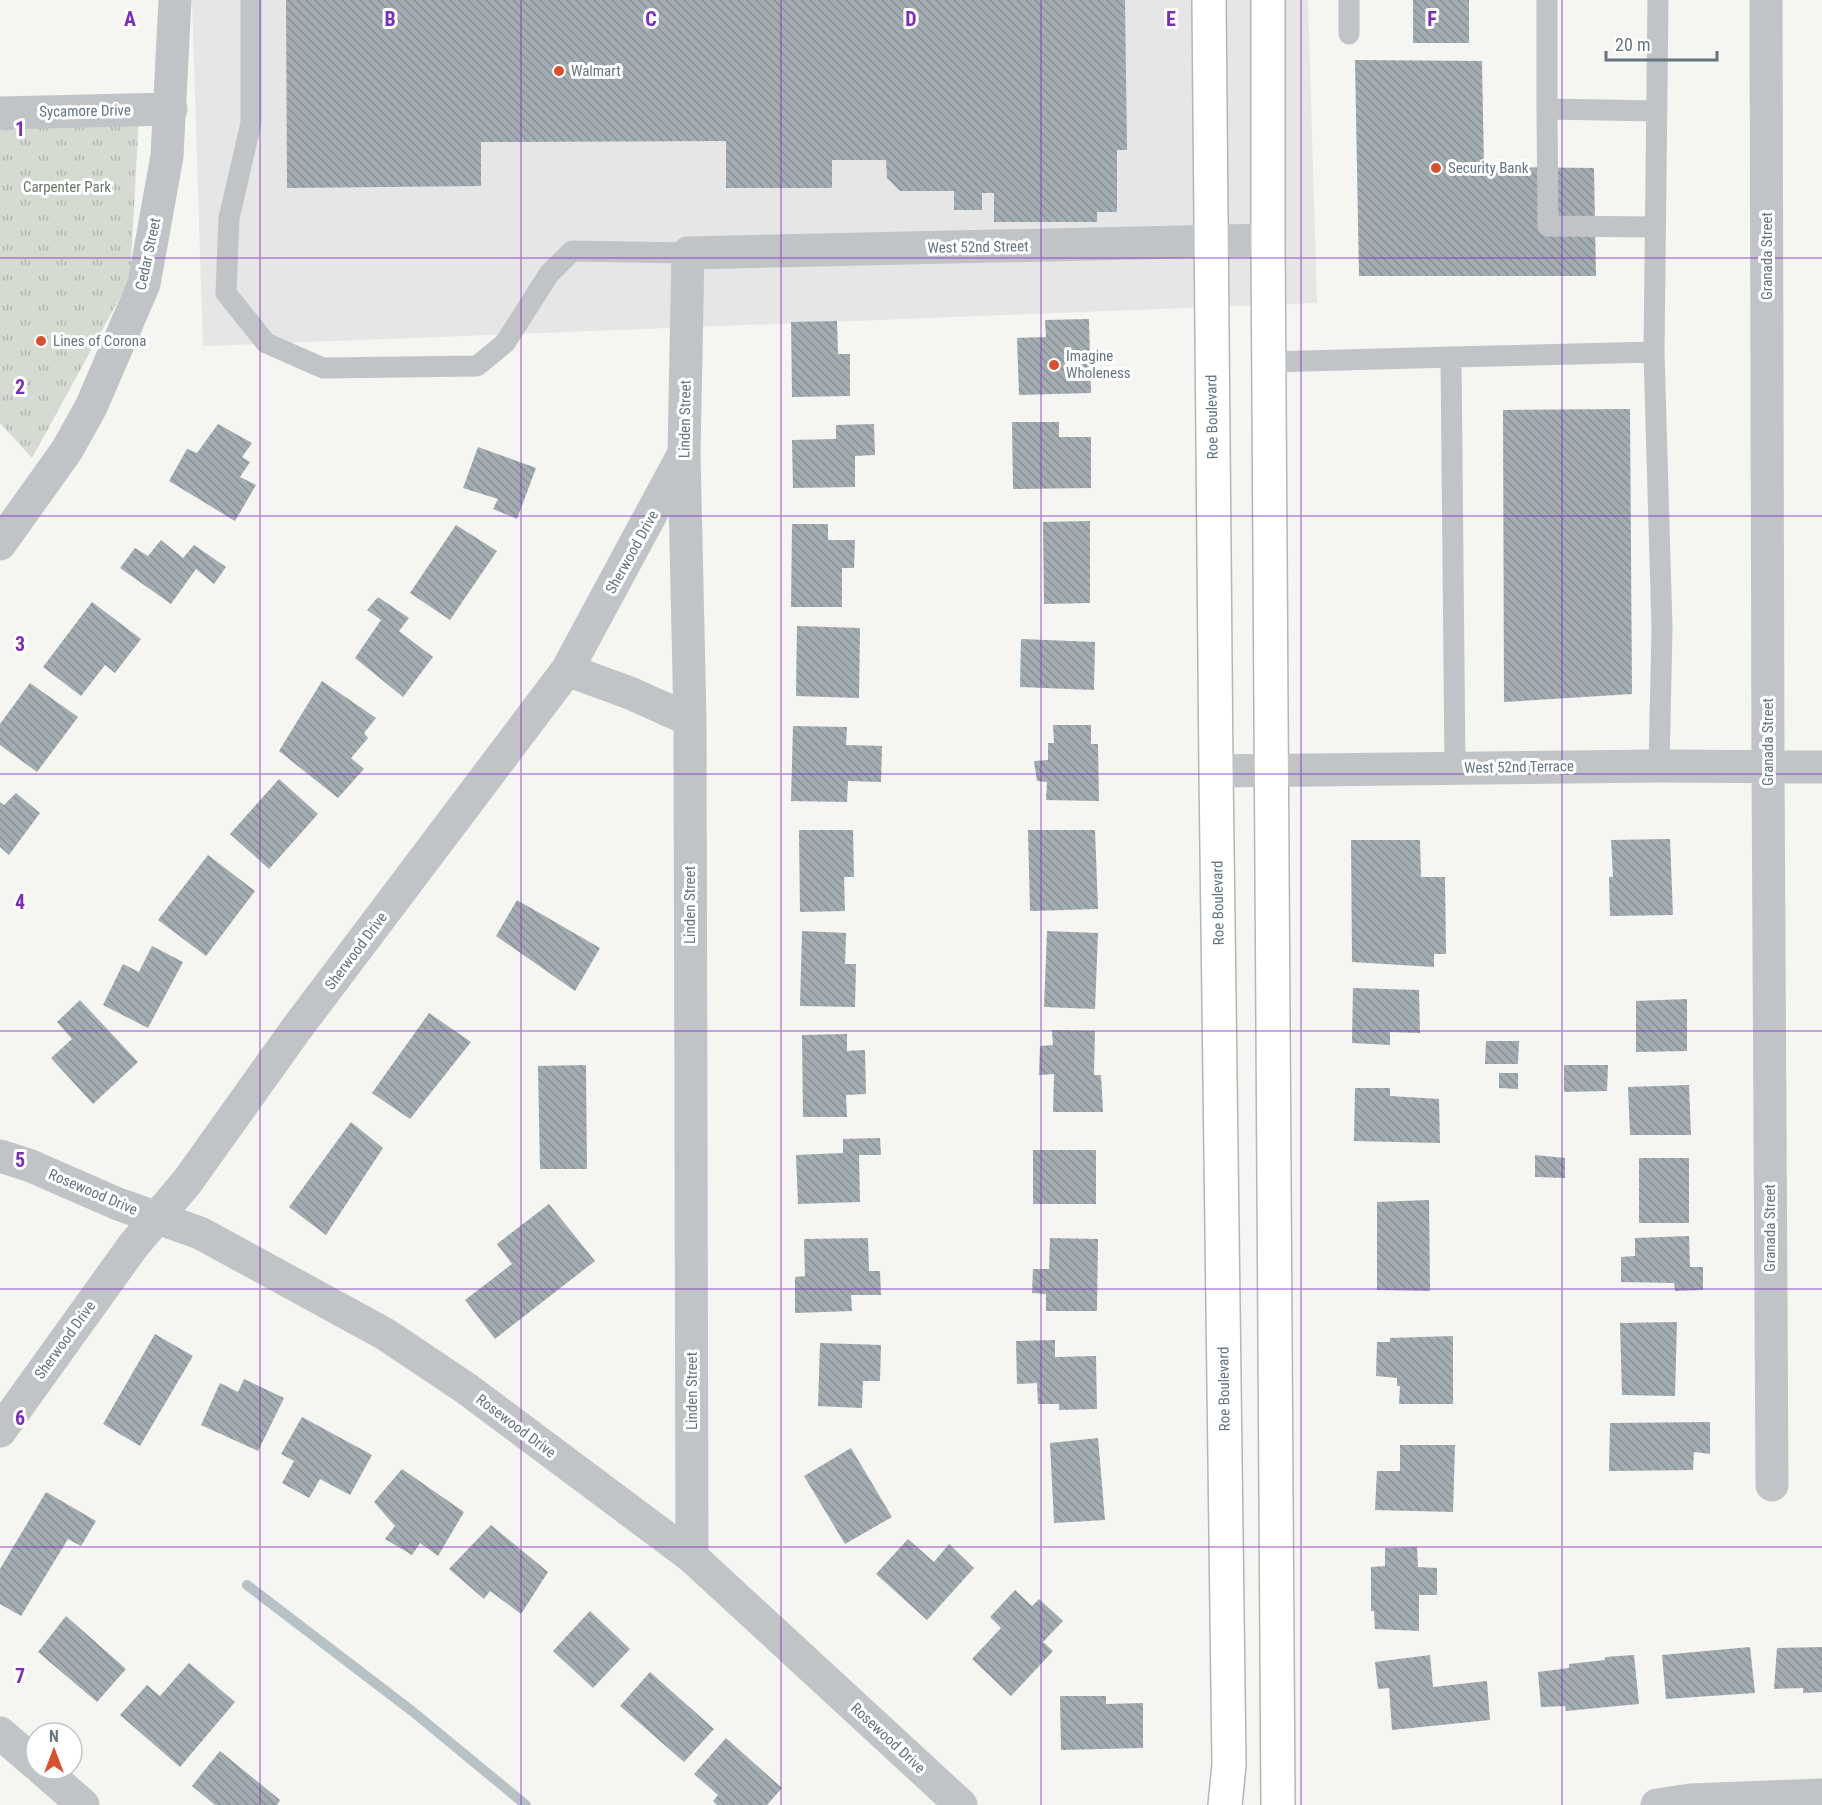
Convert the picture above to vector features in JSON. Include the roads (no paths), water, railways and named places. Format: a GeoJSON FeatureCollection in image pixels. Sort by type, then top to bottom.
{"type":"FeatureCollection","features":[{"type":"Feature","properties":{"kind":"main road","name":"Roe Boulevard"},"geometry":{"type":"LineString","coordinates":[[1209,0],[1229,1765],[1226,1805]]}},
{"type":"Feature","properties":{"kind":"main road"},"geometry":{"type":"LineString","coordinates":[[1268,0],[1278,1805]]}},
{"type":"Feature","properties":{"kind":"street","name":"Cedar Street"},"geometry":{"type":"LineString","coordinates":[[0,544],[67,450],[91,407],[144,284],[167,156],[175,0]]}},
{"type":"Feature","properties":{"kind":"street","name":"Granada Street"},"geometry":{"type":"LineString","coordinates":[[1766,0],[1772,1485]]}},
{"type":"Feature","properties":{"kind":"street","name":"Sycamore Drive"},"geometry":{"type":"LineString","coordinates":[[0,113],[171,109]]}},
{"type":"Feature","properties":{"kind":"street","name":"West 52nd Street"},"geometry":{"type":"LineString","coordinates":[[687,253],[1268,240]]}},
{"type":"Feature","properties":{"kind":"street","name":"Linden Street"},"geometry":{"type":"LineString","coordinates":[[687,253],[684,453],[690,720],[692,1557]]}},
{"type":"Feature","properties":{"kind":"street","name":"Sherwood Drive"},"geometry":{"type":"LineString","coordinates":[[0,1431],[134,1246],[187,1182],[297,1028],[567,670],[684,453]]}},
{"type":"Feature","properties":{"kind":"street"},"geometry":{"type":"LineString","coordinates":[[567,670],[630,693],[690,720]]}},
{"type":"Feature","properties":{"kind":"street","name":"West 52nd Terrace"},"geometry":{"type":"LineString","coordinates":[[1216,771],[1659,766],[1822,767]]}},
{"type":"Feature","properties":{"kind":"street","name":"Rosewood Drive"},"geometry":{"type":"LineString","coordinates":[[0,1156],[31,1166],[118,1204],[200,1233],[385,1334],[467,1389],[692,1557],[961,1805]]}},
{"type":"Feature","properties":{"kind":"street"},"geometry":{"type":"LineString","coordinates":[[0,1733],[24,1754]]}},
{"type":"Feature","properties":{"kind":"street"},"geometry":{"type":"LineString","coordinates":[[56,1781],[83,1805]]}},
{"type":"Feature","properties":{"kind":"street"},"geometry":{"type":"LineString","coordinates":[[1657,1805],[1690,1800],[1822,1795]]}},
{"type":"Feature","properties":{"kind":"lane"},"geometry":{"type":"LineString","coordinates":[[251,0],[251,123],[229,218],[226,293],[266,343],[323,368],[477,366],[505,342],[549,274],[572,251],[687,253]]}},
{"type":"Feature","properties":{"kind":"lane"},"geometry":{"type":"LineString","coordinates":[[1349,0],[1349,34]]}},
{"type":"Feature","properties":{"kind":"lane"},"geometry":{"type":"LineString","coordinates":[[1547,0],[1548,226],[1655,227]]}},
{"type":"Feature","properties":{"kind":"lane"},"geometry":{"type":"LineString","coordinates":[[1659,0],[1654,352],[1662,629],[1659,766]]}},
{"type":"Feature","properties":{"kind":"lane"},"geometry":{"type":"LineString","coordinates":[[1547,110],[1657,111]]}},
{"type":"Feature","properties":{"kind":"lane"},"geometry":{"type":"LineString","coordinates":[[1269,362],[1654,352]]}},
{"type":"Feature","properties":{"kind":"lane"},"geometry":{"type":"LineString","coordinates":[[1451,357],[1455,768]]}},
{"type":"Feature","properties":{"kind":"waterway"},"geometry":{"type":"LineString","coordinates":[[247,1585],[412,1711],[526,1805]]}},
{"type":"Feature","properties":{"kind":"place","name":"Walmart"},"geometry":{"type":"Point","coordinates":[559,71]}},
{"type":"Feature","properties":{"kind":"place","name":"Security Bank"},"geometry":{"type":"Point","coordinates":[1436,168]}},
{"type":"Feature","properties":{"kind":"place","name":"Lines of Corona"},"geometry":{"type":"Point","coordinates":[41,341]}},
{"type":"Feature","properties":{"kind":"place","name":"Imagine Wholeness"},"geometry":{"type":"Point","coordinates":[1054,365]}},
{"type":"Feature","properties":{"kind":"park label","name":"Carpenter Park"},"geometry":{"type":"Point","coordinates":[67,187]}}]}
